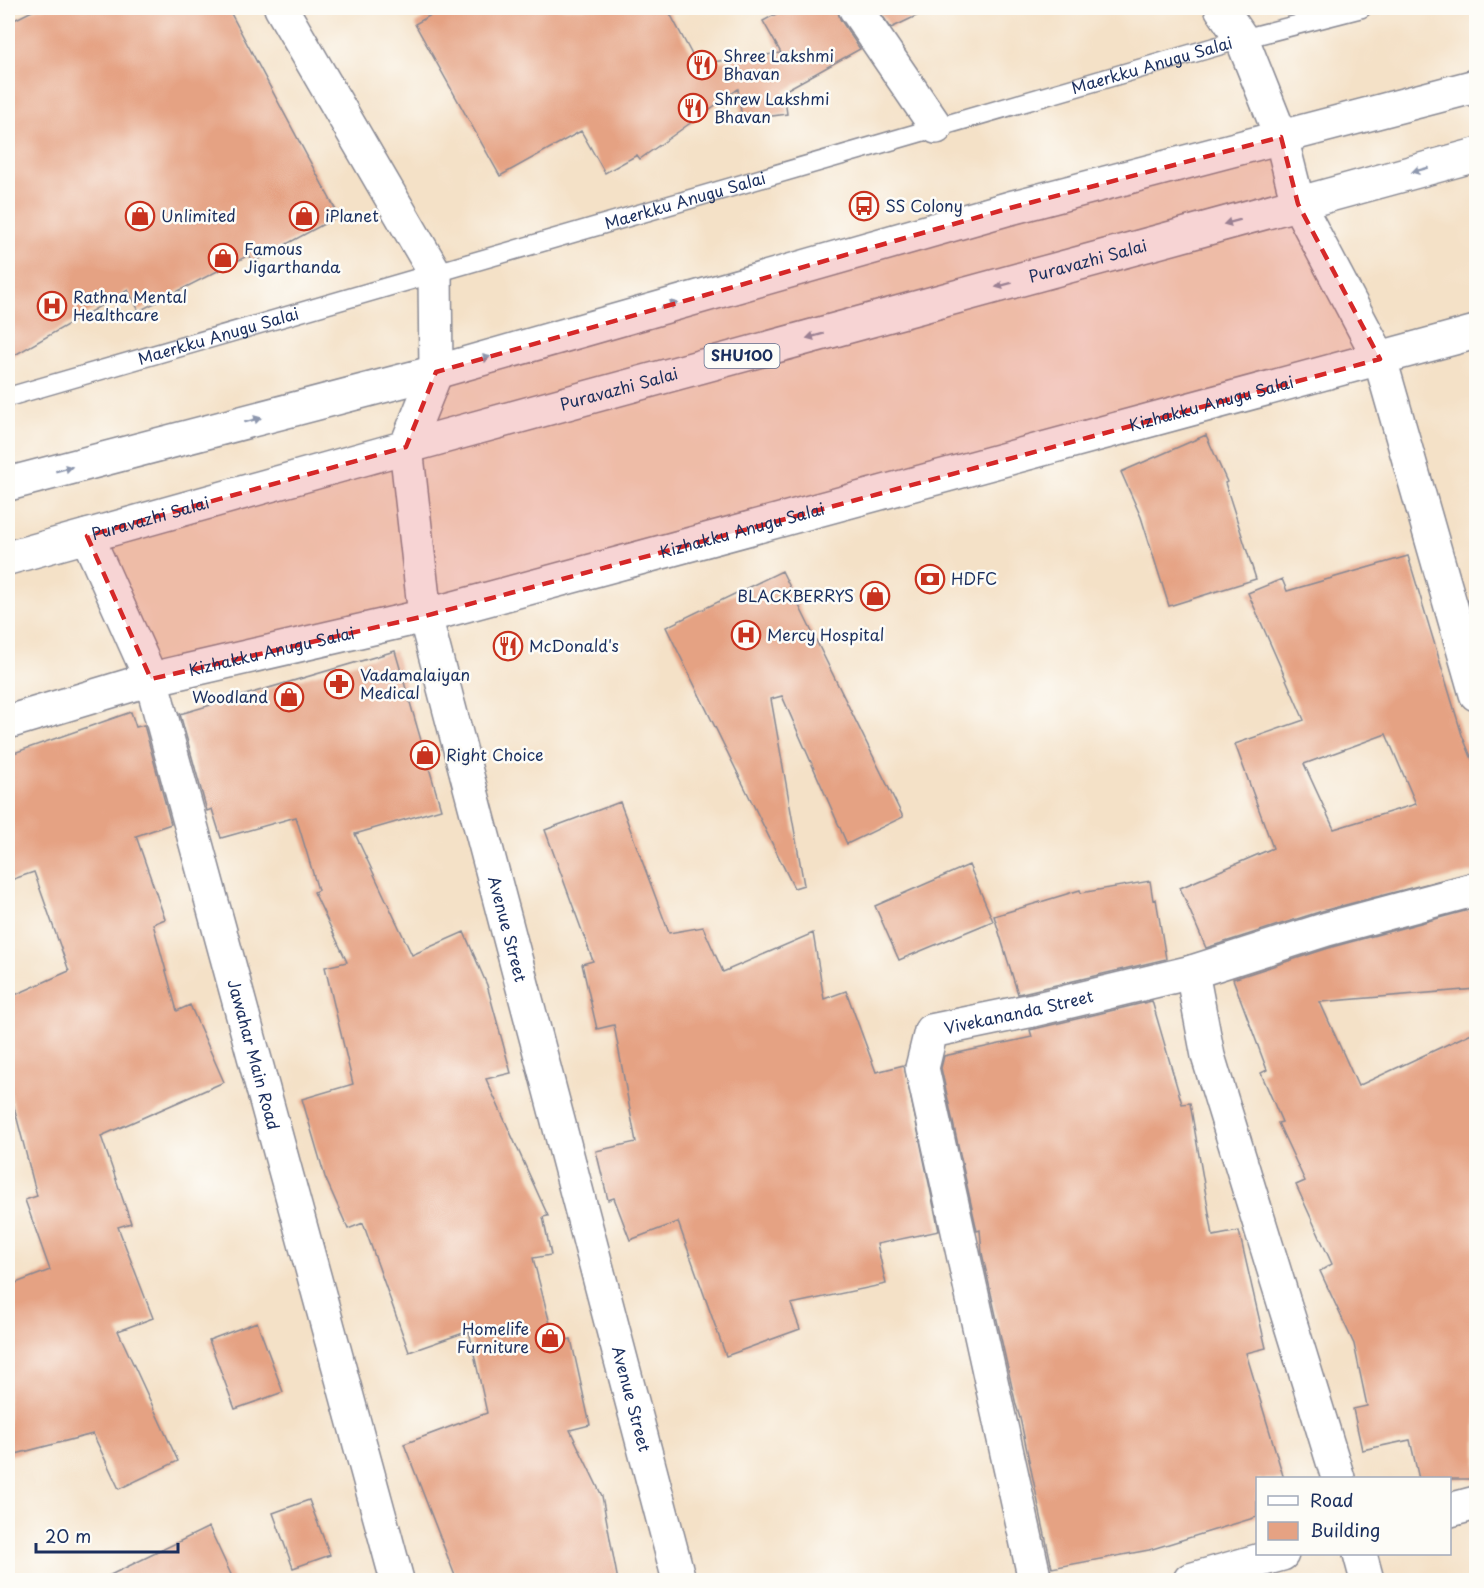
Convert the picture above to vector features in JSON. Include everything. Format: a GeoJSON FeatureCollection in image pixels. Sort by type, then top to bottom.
{"type":"FeatureCollection","features":[{"type":"Feature","properties":{"kind":"street"},"geometry":{"type":"LineString","coordinates":[[281,8],[435,273]]}},
{"type":"Feature","properties":{"kind":"street"},"geometry":{"type":"LineString","coordinates":[[855,8],[936,127]]}},
{"type":"Feature","properties":{"kind":"street"},"geometry":{"type":"LineString","coordinates":[[1221,8],[1242,39],[1281,136],[1298,204],[1380,358],[1476,694]]}},
{"type":"Feature","properties":{"kind":"street"},"geometry":{"type":"LineString","coordinates":[[8,484],[436,372],[1010,208],[1476,86]]}},
{"type":"Feature","properties":{"kind":"street","name":"Puravazhi Salai"},"geometry":{"type":"LineString","coordinates":[[8,558],[1476,155]]}},
{"type":"Feature","properties":{"kind":"street","name":"Avenue Street"},"geometry":{"type":"LineString","coordinates":[[435,273],[436,372],[406,447],[425,616],[679,1581]]}},
{"type":"Feature","properties":{"kind":"street","name":"Kizhakku Anugu Salai"},"geometry":{"type":"LineString","coordinates":[[8,722],[151,679],[425,616],[1476,332]]}},
{"type":"Feature","properties":{"kind":"street","name":"Jawahar Main Road"},"geometry":{"type":"LineString","coordinates":[[87,536],[151,679],[397,1581]]}},
{"type":"Feature","properties":{"kind":"street","name":"Vivekananda Street"},"geometry":{"type":"LineString","coordinates":[[1035,1581],[922,1068],[931,1031],[1033,1010],[1192,972],[1327,929],[1476,888]]}},
{"type":"Feature","properties":{"kind":"street"},"geometry":{"type":"LineString","coordinates":[[1192,972],[1208,1056],[1337,1477]]}},
{"type":"Feature","properties":{"kind":"street"},"geometry":{"type":"LineString","coordinates":[[1451,1509],[1476,1503]]}},
{"type":"Feature","properties":{"kind":"street"},"geometry":{"type":"LineString","coordinates":[[1190,1581],[1279,1555]]}},
{"type":"Feature","properties":{"kind":"street"},"geometry":{"type":"LineString","coordinates":[[1360,1555],[1367,1581]]}},
{"type":"Feature","properties":{"kind":"lane","name":"Maerkku Anugu Salai"},"geometry":{"type":"LineString","coordinates":[[8,397],[1242,39],[1362,8]]}},
{"type":"Feature","properties":{"kind":"highlighted area"},"geometry":{"type":"Polygon","coordinates":[[[1281,137],[1298,204],[1380,359],[425,616],[151,679],[87,536],[406,447],[436,372],[1010,208],[1281,137]]]}},
{"type":"Feature","properties":{"kind":"building"},"geometry":{"type":"Polygon","coordinates":[[[38,8],[228,8],[339,216],[253,262],[249,255],[139,311],[128,290],[8,359],[8,23],[38,8]]]}},
{"type":"Feature","properties":{"kind":"building"},"geometry":{"type":"Polygon","coordinates":[[[443,8],[667,8],[697,64],[781,53],[763,21],[787,8],[837,8],[840,19],[860,49],[784,91],[787,114],[742,120],[738,89],[640,159],[637,155],[605,173],[581,131],[500,176],[415,24],[443,8]]]}},
{"type":"Feature","properties":{"kind":"building"},"geometry":{"type":"Polygon","coordinates":[[[877,8],[933,8],[891,28],[877,8]]]}},
{"type":"Feature","properties":{"kind":"building"},"geometry":{"type":"Polygon","coordinates":[[[1206,435],[1227,482],[1225,483],[1256,579],[1169,606],[1141,517],[1121,472],[1206,435]]]}},
{"type":"Feature","properties":{"kind":"building"},"geometry":{"type":"Polygon","coordinates":[[[1408,556],[1462,735],[1476,769],[1476,871],[1322,911],[1206,948],[1180,888],[1273,848],[1235,744],[1304,720],[1248,593],[1282,579],[1287,591],[1408,556]],[[1386,734],[1304,764],[1334,829],[1416,804],[1386,734]]]}},
{"type":"Feature","properties":{"kind":"building"},"geometry":{"type":"Polygon","coordinates":[[[782,571],[903,817],[847,844],[782,696],[771,699],[804,885],[794,888],[666,627],[782,571]]]}},
{"type":"Feature","properties":{"kind":"building"},"geometry":{"type":"Polygon","coordinates":[[[395,651],[441,809],[355,834],[412,955],[464,932],[487,985],[511,1073],[486,1079],[548,1216],[543,1217],[551,1255],[533,1258],[555,1343],[571,1339],[590,1425],[570,1430],[602,1496],[618,1581],[457,1581],[404,1444],[487,1413],[469,1331],[409,1352],[363,1223],[348,1229],[325,1177],[302,1099],[353,1084],[325,967],[347,962],[314,892],[318,890],[296,817],[221,838],[212,809],[207,811],[180,714],[395,651]]]}},
{"type":"Feature","properties":{"kind":"building"},"geometry":{"type":"Polygon","coordinates":[[[131,712],[136,727],[144,725],[171,824],[136,836],[165,919],[153,924],[177,1011],[190,1005],[224,1082],[101,1136],[131,1223],[118,1227],[153,1318],[118,1331],[178,1461],[119,1489],[93,1434],[8,1456],[8,1286],[50,1270],[25,1200],[37,1196],[8,1084],[8,998],[69,971],[34,872],[8,881],[8,755],[131,712]]]}},
{"type":"Feature","properties":{"kind":"building"},"geometry":{"type":"Polygon","coordinates":[[[620,802],[669,933],[703,927],[723,972],[813,933],[824,999],[846,991],[876,1072],[904,1065],[939,1231],[877,1244],[886,1284],[791,1304],[800,1329],[726,1356],[678,1222],[630,1240],[614,1198],[608,1200],[596,1151],[636,1142],[614,1025],[597,1029],[582,964],[593,961],[545,830],[620,802]]]}},
{"type":"Feature","properties":{"kind":"building"},"geometry":{"type":"Polygon","coordinates":[[[969,865],[993,921],[899,960],[875,906],[969,865]]]}},
{"type":"Feature","properties":{"kind":"building"},"geometry":{"type":"Polygon","coordinates":[[[1150,881],[1153,900],[1156,899],[1166,959],[1018,994],[994,916],[1080,890],[1081,893],[1150,881]]]}},
{"type":"Feature","properties":{"kind":"building"},"geometry":{"type":"Polygon","coordinates":[[[1476,908],[1476,989],[1320,1002],[1358,1086],[1476,1031],[1476,1479],[1419,1477],[1410,1440],[1362,1450],[1353,1409],[1367,1406],[1354,1344],[1320,1271],[1332,1264],[1296,1185],[1305,1181],[1278,1123],[1282,1122],[1261,1073],[1267,1070],[1233,979],[1332,947],[1476,908]]]}},
{"type":"Feature","properties":{"kind":"building"},"geometry":{"type":"Polygon","coordinates":[[[1152,1001],[1182,1104],[1190,1103],[1213,1236],[1239,1231],[1266,1348],[1246,1353],[1283,1477],[1256,1477],[1256,1517],[1149,1550],[1052,1568],[982,1253],[980,1230],[977,1231],[941,1068],[944,1056],[1032,1037],[1030,1030],[1152,1001]]]}},
{"type":"Feature","properties":{"kind":"building"},"geometry":{"type":"Polygon","coordinates":[[[257,1322],[283,1392],[235,1409],[209,1340],[257,1322]]]}},
{"type":"Feature","properties":{"kind":"building"},"geometry":{"type":"Polygon","coordinates":[[[309,1500],[330,1555],[293,1568],[273,1513],[309,1500]]]}},
{"type":"Feature","properties":{"kind":"building"},"geometry":{"type":"Polygon","coordinates":[[[209,1527],[234,1581],[98,1581],[209,1527]]]}},
{"type":"Feature","properties":{"kind":"place","name":"Shree Lakshmi Bhavan"},"geometry":{"type":"Point","coordinates":[702,65]}},
{"type":"Feature","properties":{"kind":"place","name":"Shrew Lakshmi Bhavan"},"geometry":{"type":"Point","coordinates":[693,108]}},
{"type":"Feature","properties":{"kind":"place","name":"SS Colony"},"geometry":{"type":"Point","coordinates":[864,206]}},
{"type":"Feature","properties":{"kind":"place","name":"Unlimited"},"geometry":{"type":"Point","coordinates":[140,216]}},
{"type":"Feature","properties":{"kind":"place","name":"iPlanet"},"geometry":{"type":"Point","coordinates":[304,216]}},
{"type":"Feature","properties":{"kind":"place","name":"Famous Jigarthanda"},"geometry":{"type":"Point","coordinates":[223,258]}},
{"type":"Feature","properties":{"kind":"place","name":"Rathna Mental Healthcare"},"geometry":{"type":"Point","coordinates":[52,306]}},
{"type":"Feature","properties":{"kind":"place","name":"HDFC"},"geometry":{"type":"Point","coordinates":[930,579]}},
{"type":"Feature","properties":{"kind":"place","name":"BLACKBERRYS"},"geometry":{"type":"Point","coordinates":[875,596]}},
{"type":"Feature","properties":{"kind":"place","name":"Mercy Hospital"},"geometry":{"type":"Point","coordinates":[746,635]}},
{"type":"Feature","properties":{"kind":"place","name":"McDonald's"},"geometry":{"type":"Point","coordinates":[508,646]}},
{"type":"Feature","properties":{"kind":"place","name":"Vadamalaiyan Medical"},"geometry":{"type":"Point","coordinates":[339,684]}},
{"type":"Feature","properties":{"kind":"place","name":"Woodland"},"geometry":{"type":"Point","coordinates":[289,697]}},
{"type":"Feature","properties":{"kind":"place","name":"Right Choice"},"geometry":{"type":"Point","coordinates":[425,755]}},
{"type":"Feature","properties":{"kind":"place","name":"Homelife Furniture"},"geometry":{"type":"Point","coordinates":[550,1338]}}]}
